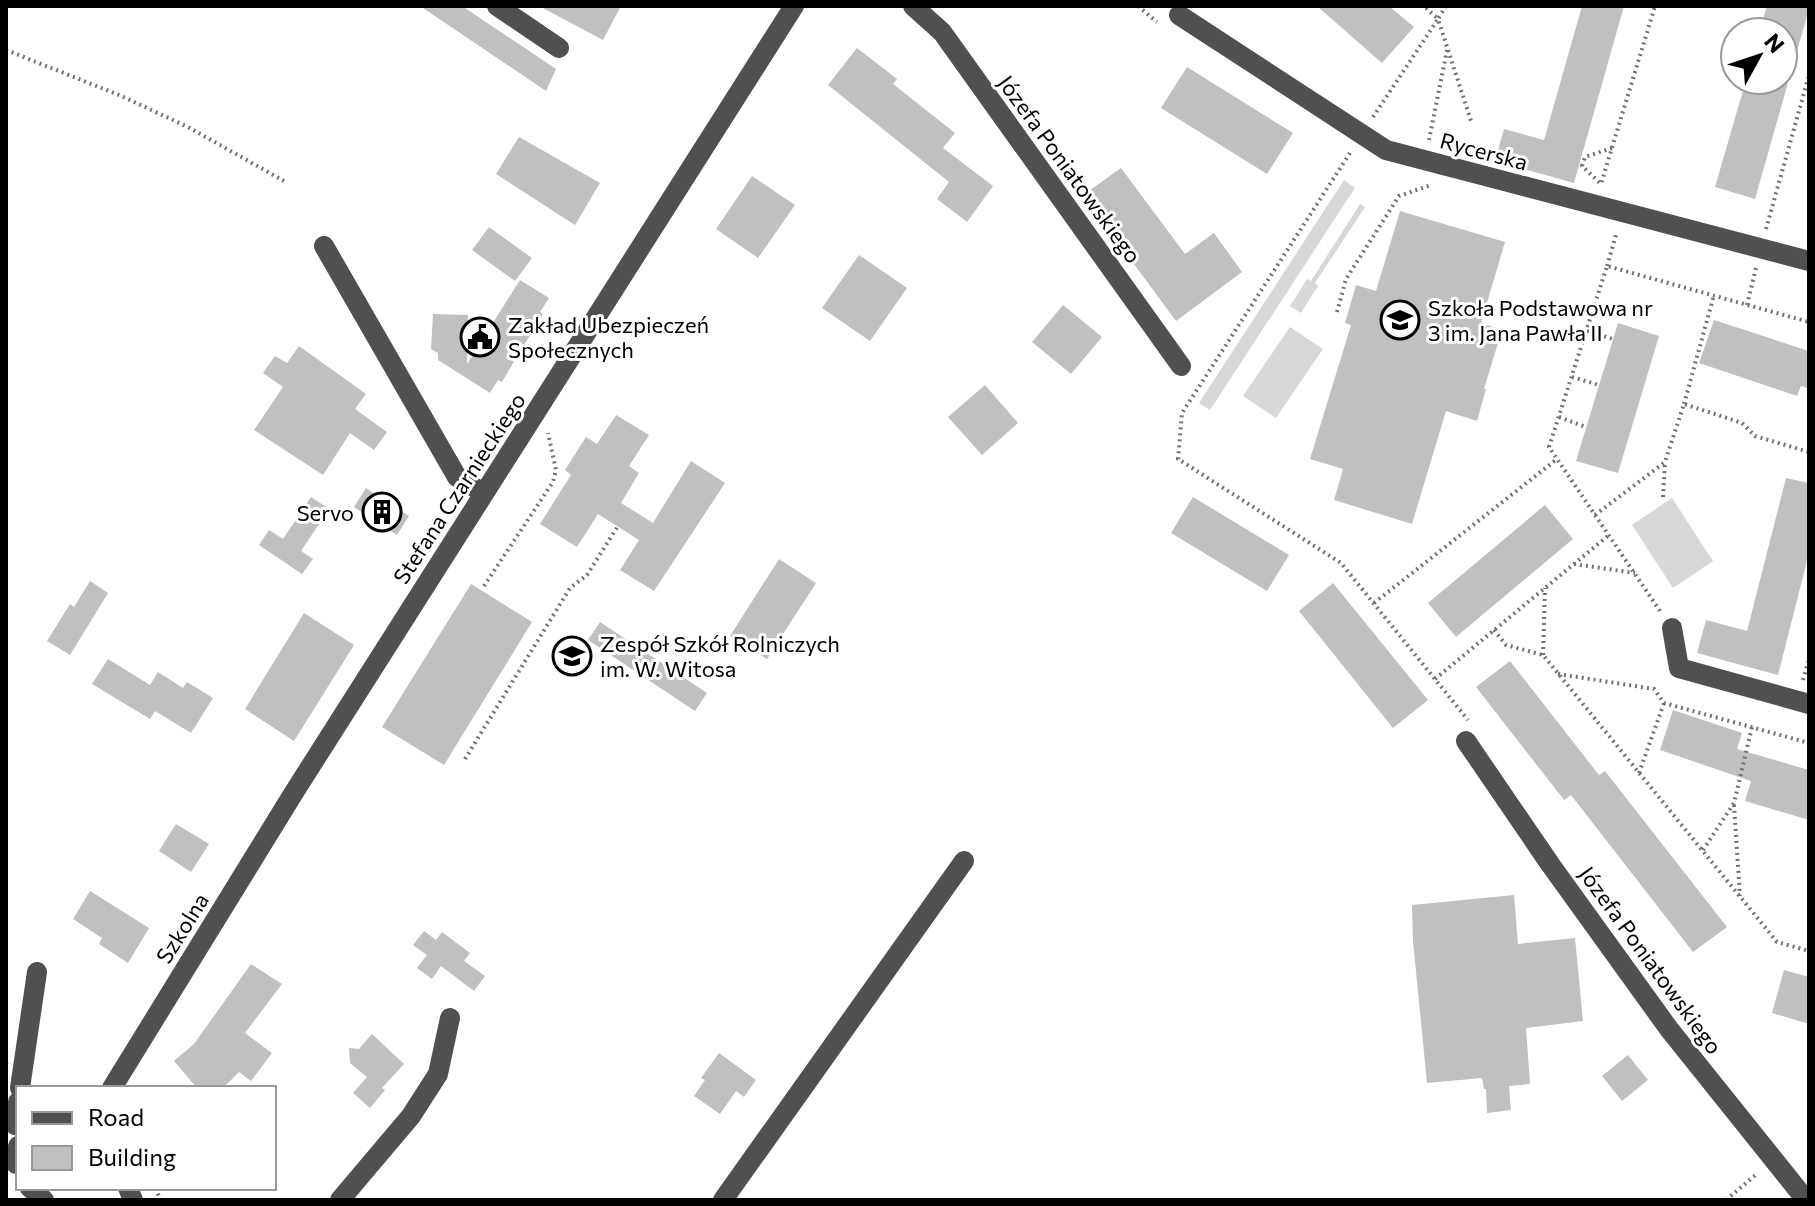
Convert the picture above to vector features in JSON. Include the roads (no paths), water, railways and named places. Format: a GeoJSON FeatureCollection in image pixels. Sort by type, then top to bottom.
{"type":"FeatureCollection","features":[{"type":"Feature","properties":{"kind":"street"},"geometry":{"type":"LineString","coordinates":[[497,6],[559,48]]}},
{"type":"Feature","properties":{"kind":"street","name":"Stefana Czarnieckiego"},"geometry":{"type":"LineString","coordinates":[[293,794],[794,6]]}},
{"type":"Feature","properties":{"kind":"street","name":"Józefa Poniatowskiego"},"geometry":{"type":"LineString","coordinates":[[913,6],[942,32],[1181,366]]}},
{"type":"Feature","properties":{"kind":"street","name":"Rycerska"},"geometry":{"type":"LineString","coordinates":[[1179,15],[1386,150],[1809,261]]}},
{"type":"Feature","properties":{"kind":"street"},"geometry":{"type":"LineString","coordinates":[[324,246],[457,477],[484,493]]}},
{"type":"Feature","properties":{"kind":"street"},"geometry":{"type":"LineString","coordinates":[[1672,628],[1679,668],[1809,704]]}},
{"type":"Feature","properties":{"kind":"street","name":"Józefa Poniatowskiego"},"geometry":{"type":"LineString","coordinates":[[1469,733],[1550,864],[1669,1029],[1806,1200]]}},
{"type":"Feature","properties":{"kind":"street","name":"Szkolna"},"geometry":{"type":"LineString","coordinates":[[113,1086],[293,794]]}},
{"type":"Feature","properties":{"kind":"street"},"geometry":{"type":"LineString","coordinates":[[723,1200],[964,861]]}},
{"type":"Feature","properties":{"kind":"street"},"geometry":{"type":"LineString","coordinates":[[20,1086],[37,972]]}},
{"type":"Feature","properties":{"kind":"street"},"geometry":{"type":"LineString","coordinates":[[340,1200],[411,1116],[438,1074],[450,1018]]}},
{"type":"Feature","properties":{"kind":"place","name":"Szkoła Podstawowa nr 3 im. Jana Pawła II"},"geometry":{"type":"Point","coordinates":[1400,320]}},
{"type":"Feature","properties":{"kind":"place","name":"Zakład Ubezpieczeń Społecznych"},"geometry":{"type":"Point","coordinates":[480,337]}},
{"type":"Feature","properties":{"kind":"place","name":"Servo"},"geometry":{"type":"Point","coordinates":[382,512]}},
{"type":"Feature","properties":{"kind":"place","name":"Zespół Szkół Rolniczych im. W. Witosa"},"geometry":{"type":"Point","coordinates":[572,656]}}]}
